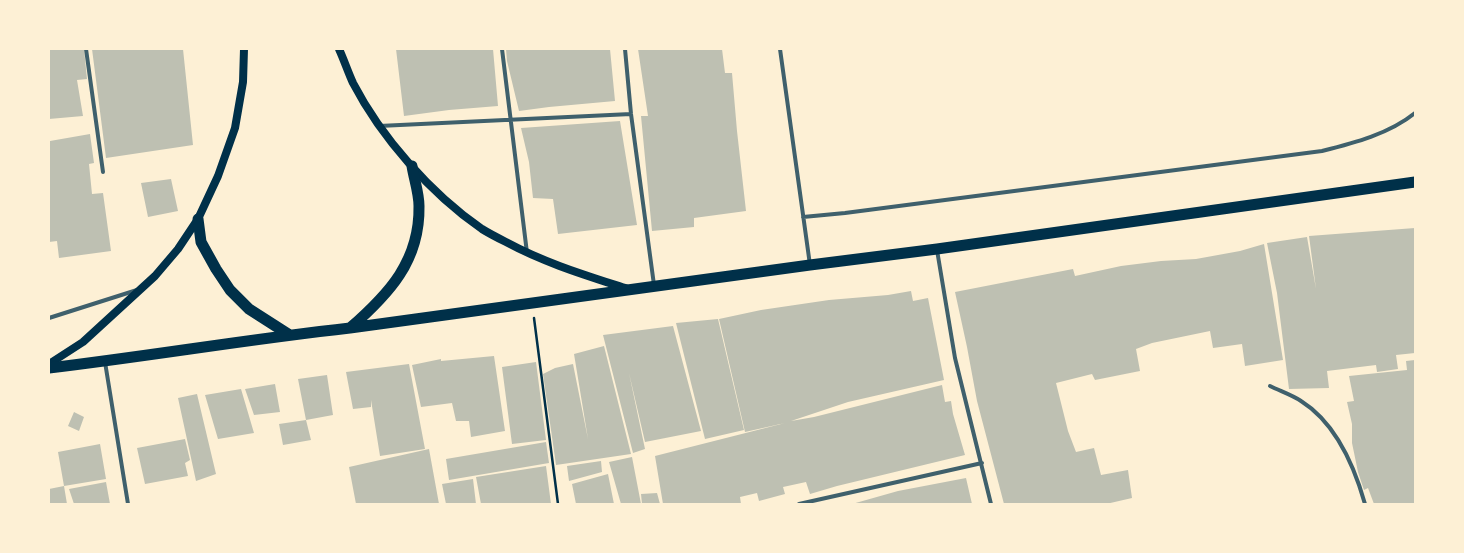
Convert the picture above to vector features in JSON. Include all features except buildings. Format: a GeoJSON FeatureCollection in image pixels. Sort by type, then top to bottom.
{"type":"FeatureCollection","features":[{"type":"Feature","properties":{"kind":"highway"},"geometry":{"type":"LineString","coordinates":[[350,328],[375,306],[397,280],[411,256],[418,230],[419,205],[412,166]]}},
{"type":"Feature","properties":{"kind":"highway"},"geometry":{"type":"LineString","coordinates":[[49,368],[288,334],[350,328],[937,249],[1415,182]]}},
{"type":"Feature","properties":{"kind":"highway"},"geometry":{"type":"LineString","coordinates":[[198,219],[201,242],[230,290],[249,309],[288,334]]}},
{"type":"Feature","properties":{"kind":"main road"},"geometry":{"type":"LineString","coordinates":[[49,364],[83,342],[143,288],[178,249],[198,219],[218,176],[235,128],[244,82],[244,49]]}},
{"type":"Feature","properties":{"kind":"main road"},"geometry":{"type":"LineString","coordinates":[[339,49],[353,82],[379,126],[412,166],[453,207],[477,225],[527,253],[566,270],[632,290]]}},
{"type":"Feature","properties":{"kind":"street"},"geometry":{"type":"LineString","coordinates":[[86,49],[103,172]]}},
{"type":"Feature","properties":{"kind":"street"},"geometry":{"type":"LineString","coordinates":[[502,49],[527,253]]}},
{"type":"Feature","properties":{"kind":"street"},"geometry":{"type":"LineString","coordinates":[[624,49],[631,114],[654,286]]}},
{"type":"Feature","properties":{"kind":"street"},"geometry":{"type":"LineString","coordinates":[[780,49],[810,265]]}},
{"type":"Feature","properties":{"kind":"street"},"geometry":{"type":"LineString","coordinates":[[803,217],[845,213],[1322,151],[1360,141],[1391,128],[1415,113]]}},
{"type":"Feature","properties":{"kind":"street"},"geometry":{"type":"LineString","coordinates":[[379,126],[631,114]]}},
{"type":"Feature","properties":{"kind":"street"},"geometry":{"type":"LineString","coordinates":[[937,249],[954,358],[982,463],[991,504]]}},
{"type":"Feature","properties":{"kind":"street"},"geometry":{"type":"LineString","coordinates":[[49,318],[143,288]]}},
{"type":"Feature","properties":{"kind":"street"},"geometry":{"type":"LineString","coordinates":[[105,361],[128,504]]}},
{"type":"Feature","properties":{"kind":"street"},"geometry":{"type":"LineString","coordinates":[[1270,386],[1300,401],[1317,413],[1346,453],[1358,479],[1364,504]]}},
{"type":"Feature","properties":{"kind":"street"},"geometry":{"type":"LineString","coordinates":[[799,504],[982,463]]}},
{"type":"Feature","properties":{"kind":"path"},"geometry":{"type":"LineString","coordinates":[[532,303],[558,504]]}}]}
